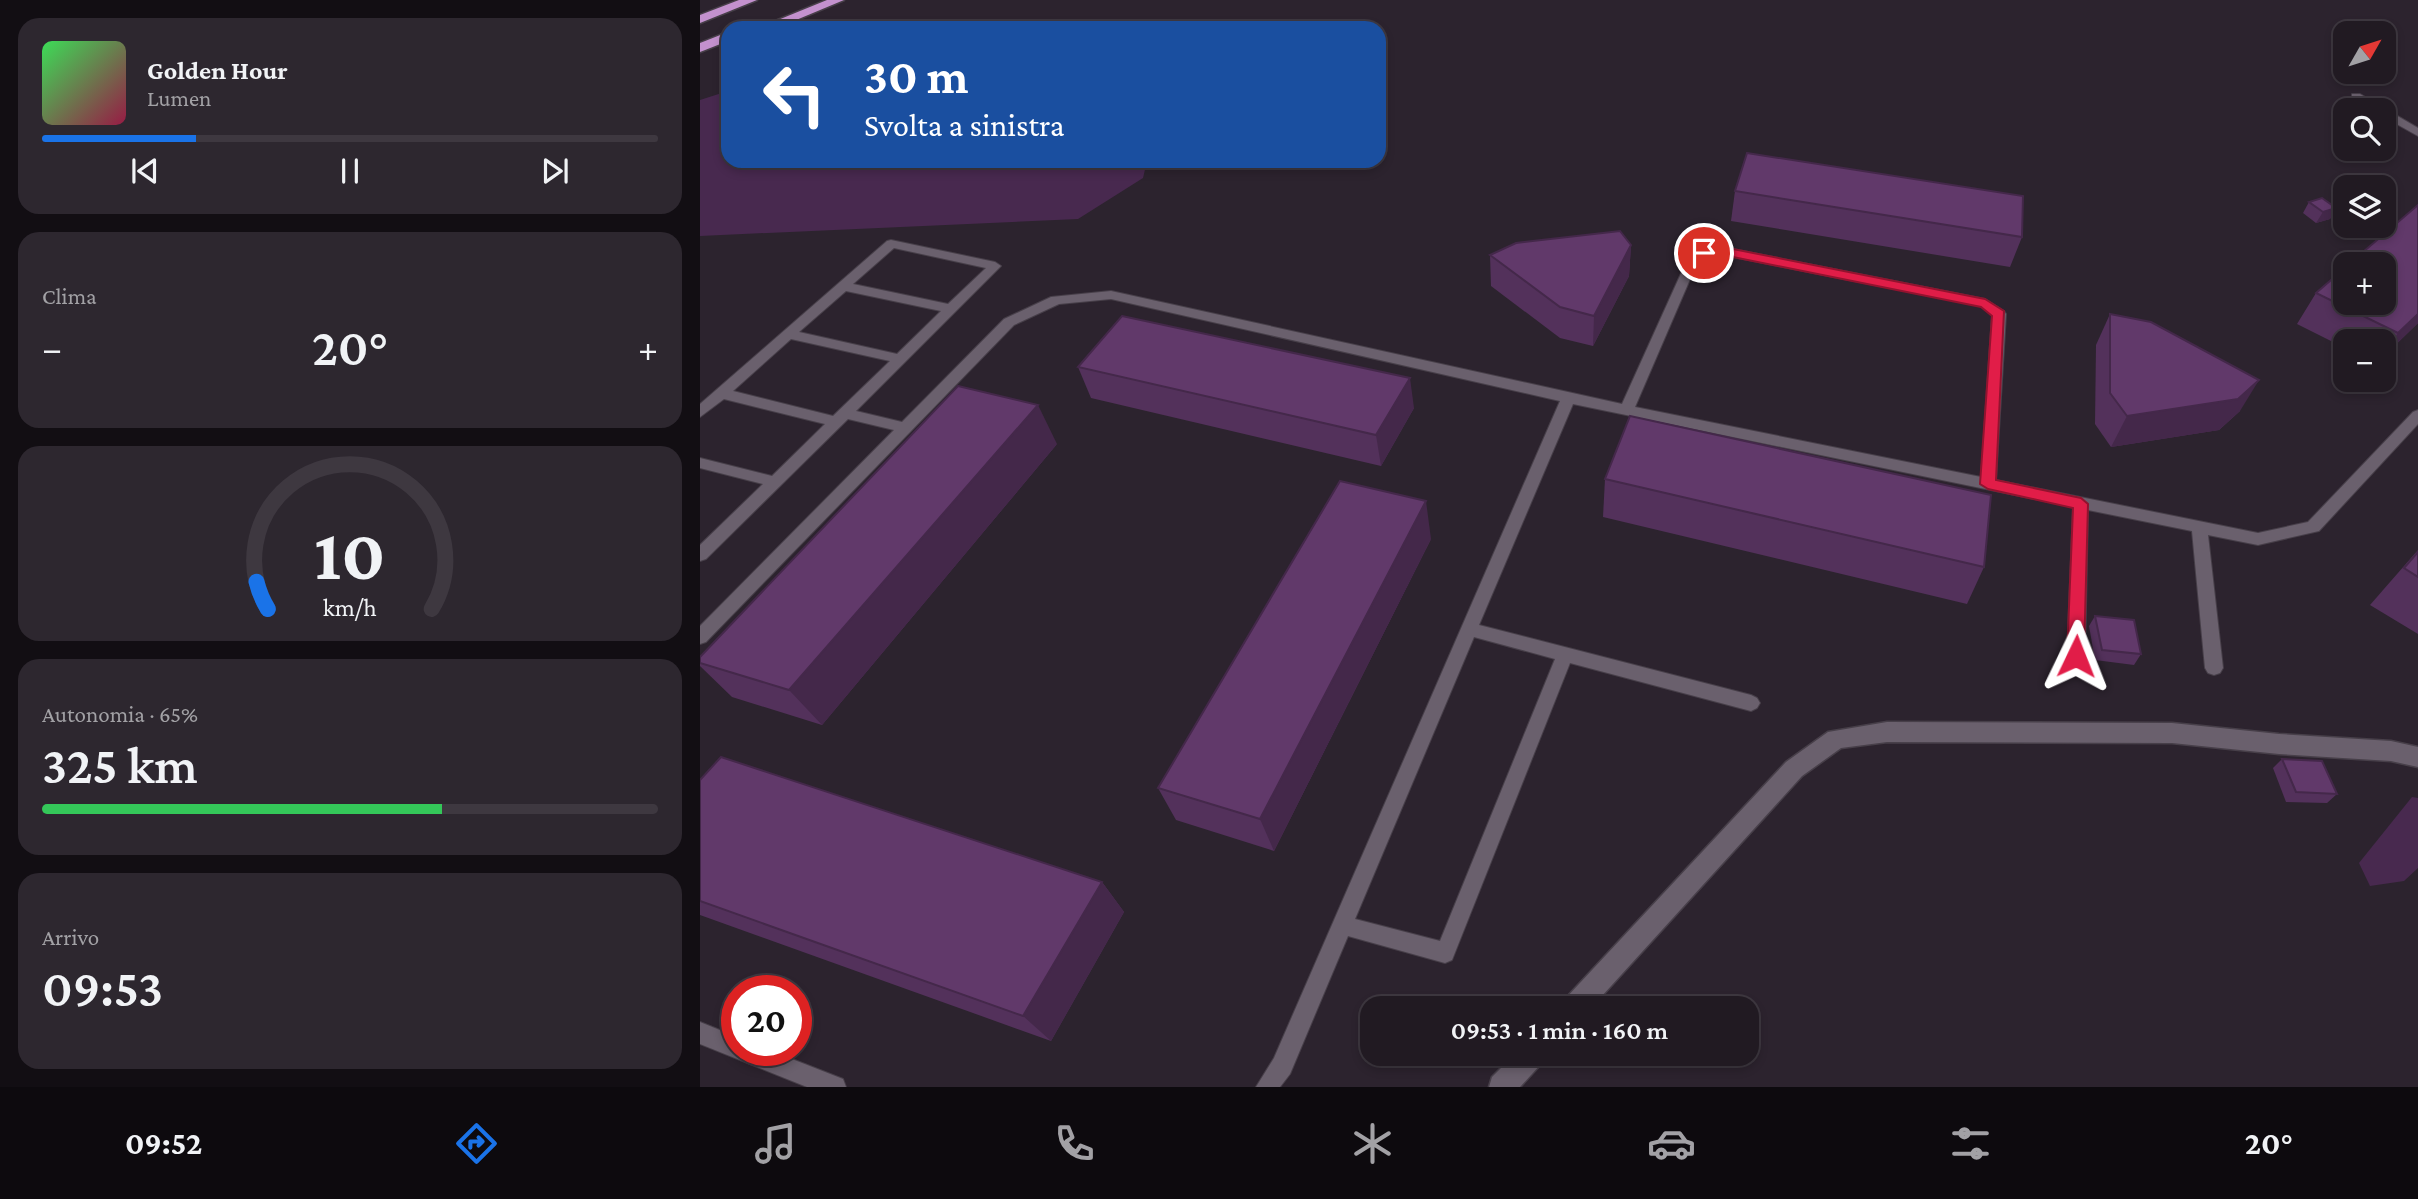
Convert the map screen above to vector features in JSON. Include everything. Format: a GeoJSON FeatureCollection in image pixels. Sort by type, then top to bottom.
{"type":"FeatureCollection","features":[{"type":"Feature","properties":{"kind":"highway"},"geometry":{"type":"LineString","coordinates":[[700,19],[751,0]]}},
{"type":"Feature","properties":{"kind":"highway"},"geometry":{"type":"LineString","coordinates":[[764,21],[816,0]]}},
{"type":"Feature","properties":{"kind":"highway"},"geometry":{"type":"LineString","coordinates":[[783,21],[838,0]]}},
{"type":"Feature","properties":{"kind":"highway"},"geometry":{"type":"LineString","coordinates":[[700,51],[721,40]]}},
{"type":"Feature","properties":{"kind":"highway"},"geometry":{"type":"LineString","coordinates":[[700,51],[721,44]]}},
{"type":"Feature","properties":{"kind":"street"},"geometry":{"type":"LineString","coordinates":[[1585,996],[1794,769],[1836,738],[1887,732],[2172,733],[2279,744],[2391,751],[2418,757]]}},
{"type":"Feature","properties":{"kind":"street"},"geometry":{"type":"LineString","coordinates":[[2391,751],[2418,741]]}},
{"type":"Feature","properties":{"kind":"street"},"geometry":{"type":"LineString","coordinates":[[1502,1087],[1522,1066]]}},
{"type":"Feature","properties":{"kind":"lane"},"geometry":{"type":"LineString","coordinates":[[2356,96],[2359,98]]}},
{"type":"Feature","properties":{"kind":"lane"},"geometry":{"type":"LineString","coordinates":[[2396,120],[2418,134]]}},
{"type":"Feature","properties":{"kind":"lane"},"geometry":{"type":"LineString","coordinates":[[700,412],[891,244],[995,265],[702,551]]}},
{"type":"Feature","properties":{"kind":"lane"},"geometry":{"type":"LineString","coordinates":[[1626,410],[1692,261],[1704,253],[1728,252],[1985,303],[1999,314],[1988,484]]}},
{"type":"Feature","properties":{"kind":"lane"},"geometry":{"type":"LineString","coordinates":[[844,286],[951,309]]}},
{"type":"Feature","properties":{"kind":"lane"},"geometry":{"type":"LineString","coordinates":[[700,637],[1009,322],[1056,300],[1111,295],[1568,398],[2258,539],[2313,527],[2418,415]]}},
{"type":"Feature","properties":{"kind":"lane"},"geometry":{"type":"LineString","coordinates":[[789,334],[900,359]]}},
{"type":"Feature","properties":{"kind":"lane"},"geometry":{"type":"LineString","coordinates":[[721,393],[905,428]]}},
{"type":"Feature","properties":{"kind":"lane"},"geometry":{"type":"LineString","coordinates":[[1266,1087],[1282,1066],[1568,398]]}},
{"type":"Feature","properties":{"kind":"lane"},"geometry":{"type":"LineString","coordinates":[[700,463],[775,482]]}},
{"type":"Feature","properties":{"kind":"lane"},"geometry":{"type":"LineString","coordinates":[[2076,656],[2081,504]]}},
{"type":"Feature","properties":{"kind":"lane"},"geometry":{"type":"LineString","coordinates":[[2199,528],[2214,668]]}},
{"type":"Feature","properties":{"kind":"lane"},"geometry":{"type":"LineString","coordinates":[[1469,629],[1751,704]]}},
{"type":"Feature","properties":{"kind":"lane"},"geometry":{"type":"LineString","coordinates":[[1342,925],[1445,953],[1565,654]]}},
{"type":"Feature","properties":{"kind":"lane"},"geometry":{"type":"LineString","coordinates":[[700,1033],[721,1042]]}},
{"type":"Feature","properties":{"kind":"lane"},"geometry":{"type":"LineString","coordinates":[[782,1066],[835,1087]]}},
{"type":"Feature","properties":{"kind":"shaded area"},"geometry":{"type":"Polygon","coordinates":[[[721,93],[721,168],[1145,168],[1143,178],[1078,219],[700,236],[700,100],[721,93]]]}},
{"type":"Feature","properties":{"kind":"shaded area"},"geometry":{"type":"Polygon","coordinates":[[[2412,797],[2418,798],[2418,868],[2404,881],[2370,886],[2359,863],[2412,797]]]}},
{"type":"Feature","properties":{"kind":"building"},"geometry":{"type":"Polygon","coordinates":[[[1747,153],[2023,196],[2022,237],[1735,191],[1747,153]]]}},
{"type":"Feature","properties":{"kind":"building"},"geometry":{"type":"Polygon","coordinates":[[[2322,198],[2333,206],[2333,209],[2323,212],[2309,202],[2322,198]]]}},
{"type":"Feature","properties":{"kind":"building"},"geometry":{"type":"Polygon","coordinates":[[[2418,205],[2418,314],[2398,333],[2396,329],[2390,329],[2361,315],[2396,315],[2396,252],[2363,252],[2379,238],[2396,238],[2396,224],[2418,205]]]}},
{"type":"Feature","properties":{"kind":"building"},"geometry":{"type":"Polygon","coordinates":[[[1620,231],[1631,245],[1594,316],[1560,307],[1490,255],[1516,243],[1620,231]]]}},
{"type":"Feature","properties":{"kind":"building"},"geometry":{"type":"Polygon","coordinates":[[[2333,278],[2333,301],[2316,293],[2333,278]]]}},
{"type":"Feature","properties":{"kind":"building"},"geometry":{"type":"Polygon","coordinates":[[[2110,314],[2151,322],[2259,380],[2238,399],[2127,416],[2110,393],[2110,314]]]}},
{"type":"Feature","properties":{"kind":"building"},"geometry":{"type":"Polygon","coordinates":[[[1122,316],[1410,378],[1376,435],[1078,367],[1122,316]]]}},
{"type":"Feature","properties":{"kind":"building"},"geometry":{"type":"Polygon","coordinates":[[[958,386],[1038,405],[789,690],[700,663],[700,657],[958,386]]]}},
{"type":"Feature","properties":{"kind":"building"},"geometry":{"type":"Polygon","coordinates":[[[1630,416],[1991,495],[1984,567],[1605,479],[1630,416]]]}},
{"type":"Feature","properties":{"kind":"building"},"geometry":{"type":"Polygon","coordinates":[[[1340,481],[1426,501],[1260,819],[1158,788],[1340,481]]]}},
{"type":"Feature","properties":{"kind":"building"},"geometry":{"type":"Polygon","coordinates":[[[2418,552],[2418,577],[2404,568],[2418,552]]]}},
{"type":"Feature","properties":{"kind":"building"},"geometry":{"type":"Polygon","coordinates":[[[2095,616],[2134,620],[2141,654],[2102,650],[2095,616]]]}},
{"type":"Feature","properties":{"kind":"building"},"geometry":{"type":"Polygon","coordinates":[[[721,757],[1102,882],[1023,1016],[700,901],[700,780],[721,757]]]}},
{"type":"Feature","properties":{"kind":"building"},"geometry":{"type":"Polygon","coordinates":[[[2282,759],[2322,761],[2337,794],[2296,792],[2282,759]]]}},
{"type":"Feature","properties":{"kind":"route"},"geometry":{"type":"LineString","coordinates":[[1704,253],[1728,252],[1985,303],[1999,314],[1988,484],[2081,504],[2076,656]]}}]}
